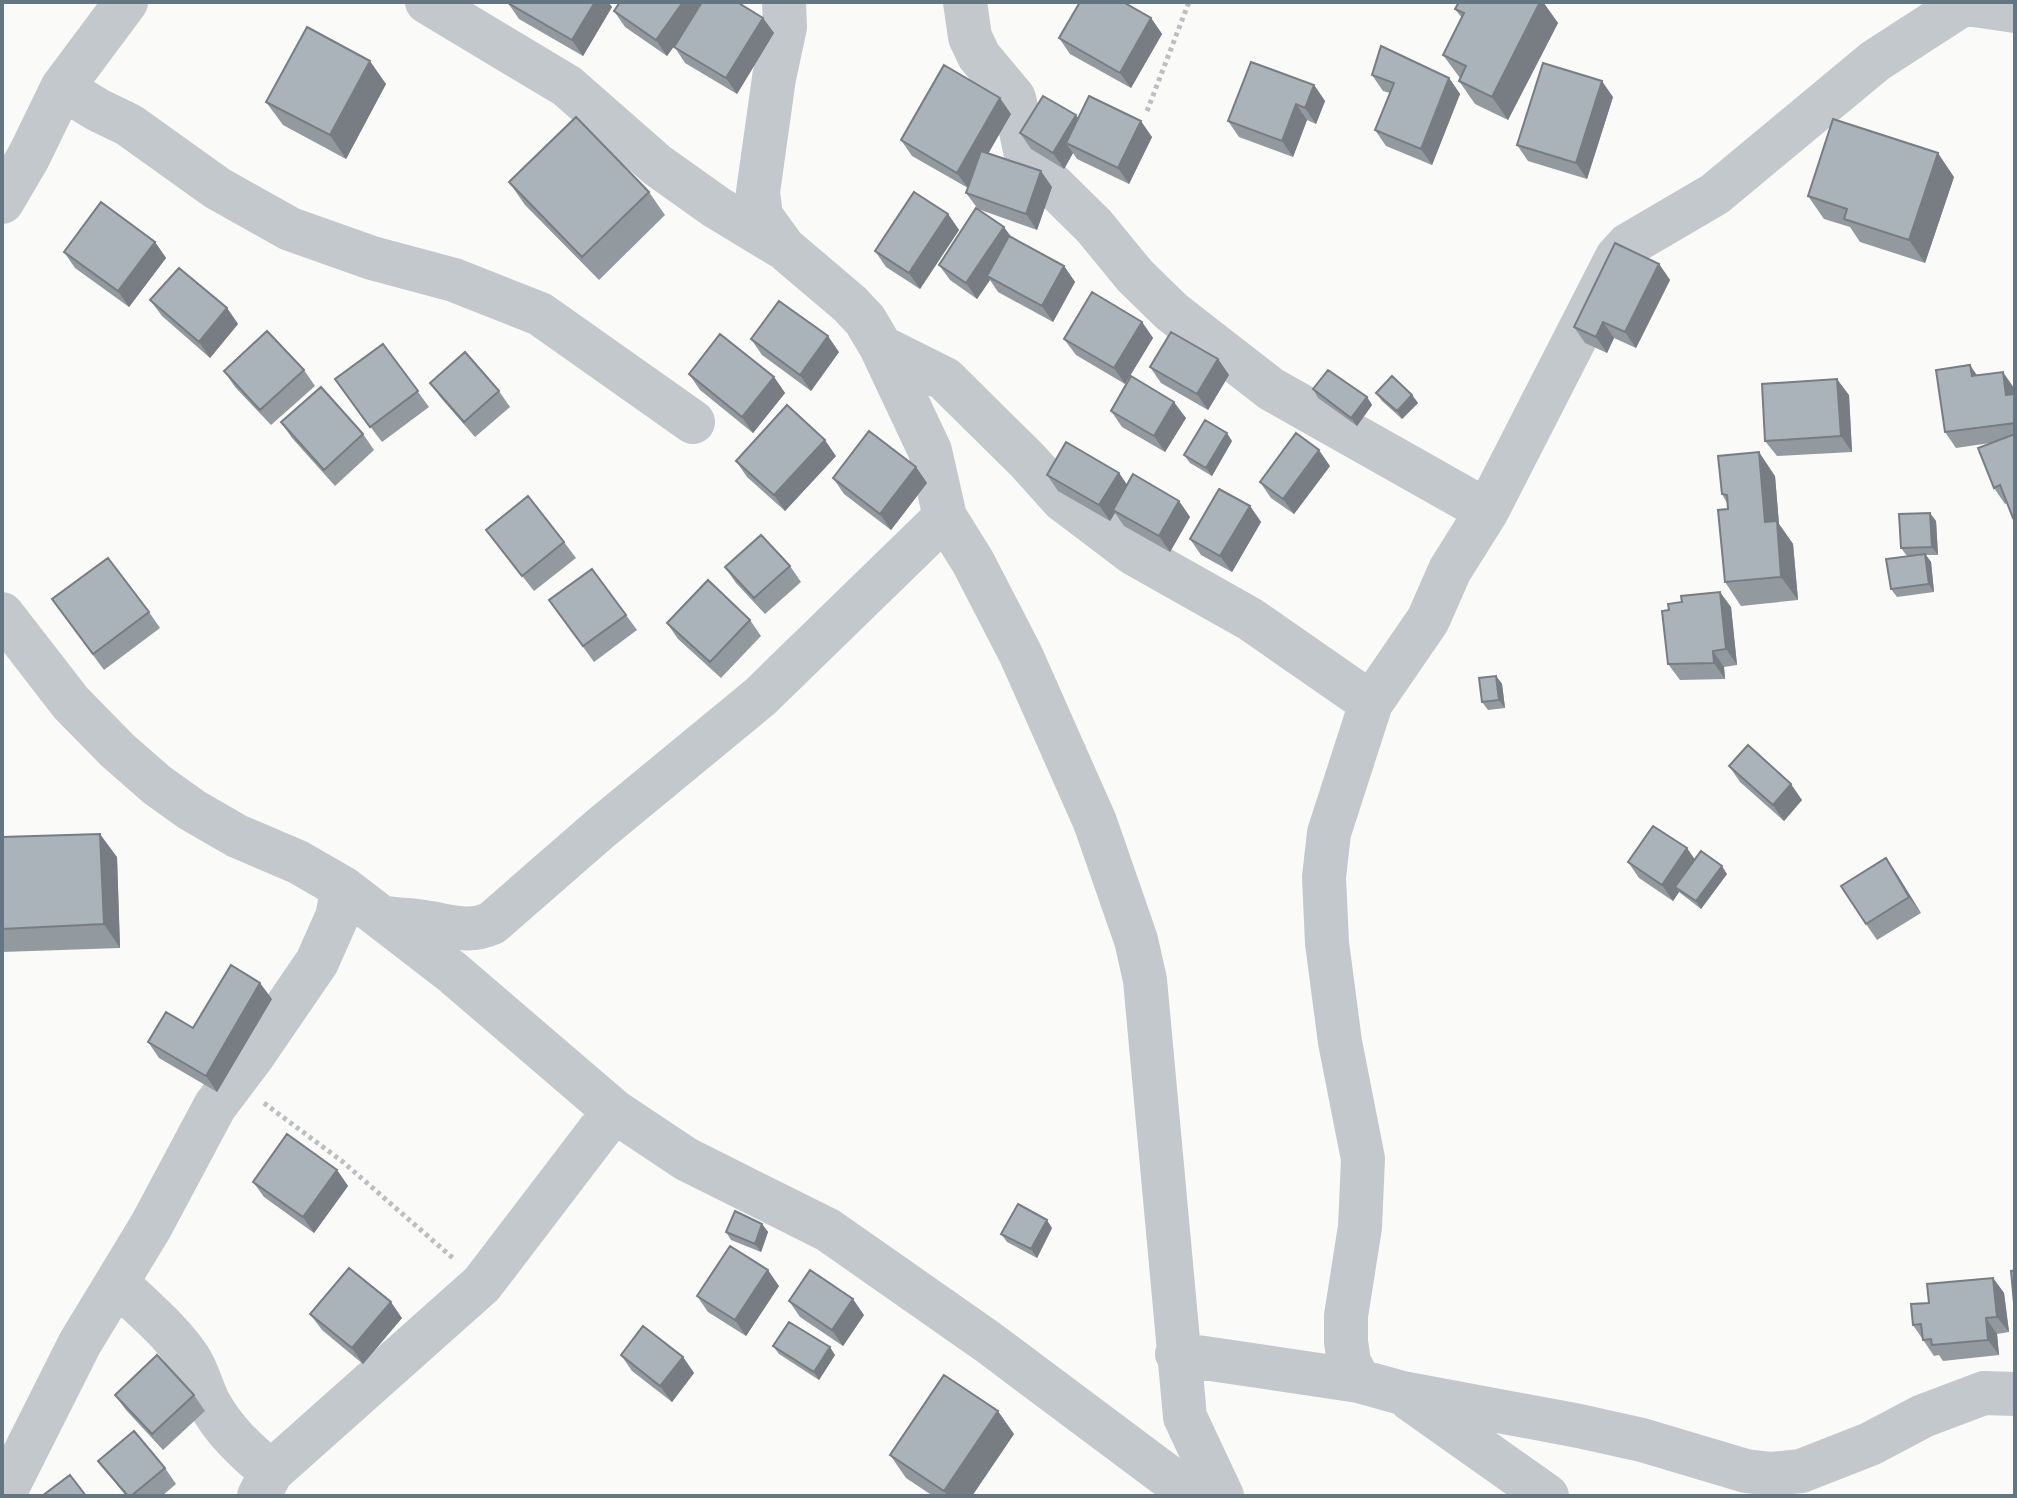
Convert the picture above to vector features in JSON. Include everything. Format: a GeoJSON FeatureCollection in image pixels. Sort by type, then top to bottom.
{"type":"FeatureCollection","features":[{"type":"Feature","properties":{"kind":"street"},"geometry":{"type":"LineString","coordinates":[[2,202],[29,156],[62,88],[126,2]]}},
{"type":"Feature","properties":{"kind":"street"},"geometry":{"type":"LineString","coordinates":[[427,2],[567,86],[657,165],[716,207],[784,248],[850,304],[865,320],[881,347],[930,451],[945,517],[1002,618],[1065,750],[1095,822],[1136,940],[1145,980],[1185,1417],[1222,1496]]}},
{"type":"Feature","properties":{"kind":"street"},"geometry":{"type":"LineString","coordinates":[[784,2],[785,27],[774,78],[758,192],[761,216],[784,248]]}},
{"type":"Feature","properties":{"kind":"street"},"geometry":{"type":"LineString","coordinates":[[965,2],[970,37],[979,56],[1014,98],[1027,160],[1094,226],[1135,276],[1163,303],[1271,389],[1487,511]]}},
{"type":"Feature","properties":{"kind":"street"},"geometry":{"type":"LineString","coordinates":[[1359,1381],[1349,1362],[1346,1316],[1360,1227],[1363,1159],[1338,1028],[1327,943],[1324,877],[1329,833],[1371,703],[1428,620],[1450,570],[1487,511],[1617,257],[1628,245],[1715,194],[1875,61],[1959,3],[2015,11]]}},
{"type":"Feature","properties":{"kind":"street"},"geometry":{"type":"LineString","coordinates":[[62,88],[129,125],[217,188],[290,229],[372,258],[454,280],[540,314],[693,422]]}},
{"type":"Feature","properties":{"kind":"street"},"geometry":{"type":"LineString","coordinates":[[881,347],[945,379],[1063,500],[1133,553],[1250,619],[1371,703]]}},
{"type":"Feature","properties":{"kind":"street"},"geometry":{"type":"LineString","coordinates":[[383,918],[453,929],[479,929],[492,923],[760,697],[945,517]]}},
{"type":"Feature","properties":{"kind":"street"},"geometry":{"type":"LineString","coordinates":[[2,614],[71,703],[157,785],[237,836],[298,862],[343,888],[452,972],[614,1111],[686,1159],[828,1230],[988,1342],[1194,1496]]}},
{"type":"Feature","properties":{"kind":"street"},"geometry":{"type":"LineString","coordinates":[[3,1496],[80,1343],[151,1226],[215,1106],[317,962],[337,917],[343,888]]}},
{"type":"Feature","properties":{"kind":"street"},"geometry":{"type":"LineString","coordinates":[[117,1283],[169,1332],[192,1362],[220,1421],[265,1484],[482,1284],[614,1111]]}},
{"type":"Feature","properties":{"kind":"street"},"geometry":{"type":"LineString","coordinates":[[1177,1354],[1359,1381],[1402,1393],[1642,1440],[1746,1471],[1771,1474],[1801,1471],[1870,1444],[1923,1416],[1984,1393],[2015,1394]]}},
{"type":"Feature","properties":{"kind":"street"},"geometry":{"type":"LineString","coordinates":[[1402,1393],[1547,1496]]}},
{"type":"Feature","properties":{"kind":"path"},"geometry":{"type":"LineString","coordinates":[[1147,111],[1189,2]]}},
{"type":"Feature","properties":{"kind":"path"},"geometry":{"type":"LineString","coordinates":[[235,1081],[343,1162],[482,1284]]}},
{"type":"Feature","properties":{"kind":"building"},"geometry":{"type":"Polygon","coordinates":[[[508,2],[595,2],[572,40],[508,2]]]}},
{"type":"Feature","properties":{"kind":"building"},"geometry":{"type":"Polygon","coordinates":[[[620,2],[683,2],[656,40],[614,11],[620,2]]]}},
{"type":"Feature","properties":{"kind":"building"},"geometry":{"type":"Polygon","coordinates":[[[702,2],[737,2],[763,18],[726,78],[674,47],[702,2]]]}},
{"type":"Feature","properties":{"kind":"building"},"geometry":{"type":"Polygon","coordinates":[[[1080,2],[1123,2],[1151,18],[1120,73],[1059,38],[1080,2]]]}},
{"type":"Feature","properties":{"kind":"building"},"geometry":{"type":"Polygon","coordinates":[[[1459,2],[1540,2],[1492,97],[1459,81],[1466,66],[1443,55],[1464,13],[1455,9],[1459,2]]]}},
{"type":"Feature","properties":{"kind":"building"},"geometry":{"type":"Polygon","coordinates":[[[307,27],[370,61],[330,135],[266,102],[307,27]]]}},
{"type":"Feature","properties":{"kind":"building"},"geometry":{"type":"Polygon","coordinates":[[[1381,46],[1449,78],[1421,149],[1375,130],[1394,83],[1372,75],[1381,46]]]}},
{"type":"Feature","properties":{"kind":"building"},"geometry":{"type":"Polygon","coordinates":[[[1251,62],[1314,85],[1305,108],[1296,104],[1282,141],[1228,121],[1251,62]]]}},
{"type":"Feature","properties":{"kind":"building"},"geometry":{"type":"Polygon","coordinates":[[[1543,63],[1602,81],[1576,163],[1517,145],[1543,63]]]}},
{"type":"Feature","properties":{"kind":"building"},"geometry":{"type":"Polygon","coordinates":[[[944,65],[1000,98],[957,173],[901,140],[944,65]]]}},
{"type":"Feature","properties":{"kind":"building"},"geometry":{"type":"Polygon","coordinates":[[[1043,96],[1076,115],[1053,153],[1020,133],[1043,96]]]}},
{"type":"Feature","properties":{"kind":"building"},"geometry":{"type":"Polygon","coordinates":[[[1089,96],[1141,121],[1118,168],[1066,143],[1089,96]]]}},
{"type":"Feature","properties":{"kind":"building"},"geometry":{"type":"Polygon","coordinates":[[[576,117],[649,192],[582,257],[509,182],[576,117]]]}},
{"type":"Feature","properties":{"kind":"building"},"geometry":{"type":"Polygon","coordinates":[[[1833,119],[1938,153],[1909,240],[1844,219],[1847,209],[1808,196],[1833,119]]]}},
{"type":"Feature","properties":{"kind":"building"},"geometry":{"type":"Polygon","coordinates":[[[981,151],[1041,171],[1026,214],[966,193],[981,151]]]}},
{"type":"Feature","properties":{"kind":"building"},"geometry":{"type":"Polygon","coordinates":[[[914,192],[948,214],[909,273],[875,251],[914,192]]]}},
{"type":"Feature","properties":{"kind":"building"},"geometry":{"type":"Polygon","coordinates":[[[101,202],[155,242],[118,291],[64,252],[101,202]]]}},
{"type":"Feature","properties":{"kind":"building"},"geometry":{"type":"Polygon","coordinates":[[[976,208],[1004,227],[966,283],[939,265],[976,208]]]}},
{"type":"Feature","properties":{"kind":"building"},"geometry":{"type":"Polygon","coordinates":[[[1009,236],[1064,266],[1042,306],[987,276],[1009,236]]]}},
{"type":"Feature","properties":{"kind":"building"},"geometry":{"type":"Polygon","coordinates":[[[1615,243],[1659,264],[1625,332],[1603,322],[1596,337],[1574,327],[1615,243]]]}},
{"type":"Feature","properties":{"kind":"building"},"geometry":{"type":"Polygon","coordinates":[[[179,268],[227,308],[199,342],[150,300],[179,268]]]}},
{"type":"Feature","properties":{"kind":"building"},"geometry":{"type":"Polygon","coordinates":[[[1092,292],[1142,322],[1114,368],[1064,339],[1092,292]]]}},
{"type":"Feature","properties":{"kind":"building"},"geometry":{"type":"Polygon","coordinates":[[[779,301],[828,336],[800,375],[751,339],[779,301]]]}},
{"type":"Feature","properties":{"kind":"building"},"geometry":{"type":"Polygon","coordinates":[[[267,331],[304,370],[260,410],[224,371],[267,331]]]}},
{"type":"Feature","properties":{"kind":"building"},"geometry":{"type":"Polygon","coordinates":[[[1171,332],[1218,359],[1197,394],[1150,367],[1171,332]]]}},
{"type":"Feature","properties":{"kind":"building"},"geometry":{"type":"Polygon","coordinates":[[[720,334],[774,377],[742,417],[689,374],[720,334]]]}},
{"type":"Feature","properties":{"kind":"building"},"geometry":{"type":"Polygon","coordinates":[[[383,344],[418,391],[370,427],[335,379],[383,344]]]}},
{"type":"Feature","properties":{"kind":"building"},"geometry":{"type":"Polygon","coordinates":[[[465,352],[499,391],[464,422],[430,383],[465,352]]]}},
{"type":"Feature","properties":{"kind":"building"},"geometry":{"type":"Polygon","coordinates":[[[1970,365],[1972,376],[2003,372],[2006,395],[2015,394],[2015,423],[1945,432],[1936,370],[1970,365]]]}},
{"type":"Feature","properties":{"kind":"building"},"geometry":{"type":"Polygon","coordinates":[[[1328,370],[1367,397],[1351,418],[1313,389],[1328,370]]]}},
{"type":"Feature","properties":{"kind":"building"},"geometry":{"type":"Polygon","coordinates":[[[1131,376],[1174,402],[1154,436],[1111,411],[1131,376]]]}},
{"type":"Feature","properties":{"kind":"building"},"geometry":{"type":"Polygon","coordinates":[[[1392,376],[1412,395],[1397,411],[1376,393],[1392,376]]]}},
{"type":"Feature","properties":{"kind":"building"},"geometry":{"type":"Polygon","coordinates":[[[1837,379],[1841,436],[1765,441],[1762,384],[1837,379]]]}},
{"type":"Feature","properties":{"kind":"building"},"geometry":{"type":"Polygon","coordinates":[[[321,387],[363,434],[324,470],[281,422],[321,387]]]}},
{"type":"Feature","properties":{"kind":"building"},"geometry":{"type":"Polygon","coordinates":[[[787,405],[825,440],[774,495],[736,461],[787,405]]]}},
{"type":"Feature","properties":{"kind":"building"},"geometry":{"type":"Polygon","coordinates":[[[1205,420],[1227,433],[1206,468],[1184,455],[1205,420]]]}},
{"type":"Feature","properties":{"kind":"building"},"geometry":{"type":"Polygon","coordinates":[[[869,431],[916,467],[880,514],[833,478],[869,431]]]}},
{"type":"Feature","properties":{"kind":"building"},"geometry":{"type":"Polygon","coordinates":[[[1296,433],[1319,450],[1283,499],[1260,482],[1296,433]]]}},
{"type":"Feature","properties":{"kind":"building"},"geometry":{"type":"Polygon","coordinates":[[[2015,434],[2013,518],[2000,485],[1994,488],[1978,448],[2015,434]]]}},
{"type":"Feature","properties":{"kind":"building"},"geometry":{"type":"Polygon","coordinates":[[[1066,442],[1119,473],[1099,505],[1047,475],[1066,442]]]}},
{"type":"Feature","properties":{"kind":"building"},"geometry":{"type":"Polygon","coordinates":[[[1759,452],[1765,522],[1777,521],[1781,577],[1725,582],[1718,510],[1728,509],[1727,495],[1722,494],[1718,456],[1759,452]]]}},
{"type":"Feature","properties":{"kind":"building"},"geometry":{"type":"Polygon","coordinates":[[[1133,474],[1179,501],[1159,536],[1113,510],[1133,474]]]}},
{"type":"Feature","properties":{"kind":"building"},"geometry":{"type":"Polygon","coordinates":[[[1219,489],[1250,506],[1220,556],[1190,539],[1219,489]]]}},
{"type":"Feature","properties":{"kind":"building"},"geometry":{"type":"Polygon","coordinates":[[[528,496],[564,542],[522,576],[486,530],[528,496]]]}},
{"type":"Feature","properties":{"kind":"building"},"geometry":{"type":"Polygon","coordinates":[[[1930,513],[1932,547],[1901,548],[1899,514],[1930,513]]]}},
{"type":"Feature","properties":{"kind":"building"},"geometry":{"type":"Polygon","coordinates":[[[761,535],[790,566],[754,598],[725,567],[761,535]]]}},
{"type":"Feature","properties":{"kind":"building"},"geometry":{"type":"Polygon","coordinates":[[[1925,554],[1929,584],[1891,589],[1886,559],[1925,554]]]}},
{"type":"Feature","properties":{"kind":"building"},"geometry":{"type":"Polygon","coordinates":[[[108,558],[149,612],[93,654],[52,599],[108,558]]]}},
{"type":"Feature","properties":{"kind":"building"},"geometry":{"type":"Polygon","coordinates":[[[592,569],[626,615],[583,646],[549,600],[592,569]]]}},
{"type":"Feature","properties":{"kind":"building"},"geometry":{"type":"Polygon","coordinates":[[[708,580],[750,620],[710,662],[667,623],[708,580]]]}},
{"type":"Feature","properties":{"kind":"building"},"geometry":{"type":"Polygon","coordinates":[[[1720,592],[1726,649],[1713,651],[1714,663],[1668,664],[1662,611],[1669,610],[1668,604],[1682,602],[1681,596],[1720,592]]]}},
{"type":"Feature","properties":{"kind":"building"},"geometry":{"type":"Polygon","coordinates":[[[1496,676],[1499,700],[1482,702],[1479,678],[1496,676]]]}},
{"type":"Feature","properties":{"kind":"building"},"geometry":{"type":"Polygon","coordinates":[[[1748,745],[1791,784],[1773,805],[1729,766],[1748,745]]]}},
{"type":"Feature","properties":{"kind":"building"},"geometry":{"type":"Polygon","coordinates":[[[1653,826],[1687,848],[1662,885],[1628,862],[1653,826]]]}},
{"type":"Feature","properties":{"kind":"building"},"geometry":{"type":"Polygon","coordinates":[[[100,834],[104,924],[2,929],[2,837],[100,834]]]}},
{"type":"Feature","properties":{"kind":"building"},"geometry":{"type":"Polygon","coordinates":[[[1701,851],[1722,866],[1696,901],[1675,887],[1701,851]]]}},
{"type":"Feature","properties":{"kind":"building"},"geometry":{"type":"Polygon","coordinates":[[[1886,858],[1909,897],[1866,924],[1841,886],[1886,858]]]}},
{"type":"Feature","properties":{"kind":"building"},"geometry":{"type":"Polygon","coordinates":[[[231,965],[260,983],[206,1076],[148,1042],[166,1012],[193,1028],[231,965]]]}},
{"type":"Feature","properties":{"kind":"building"},"geometry":{"type":"Polygon","coordinates":[[[287,1134],[337,1170],[303,1217],[253,1182],[287,1134]]]}},
{"type":"Feature","properties":{"kind":"building"},"geometry":{"type":"Polygon","coordinates":[[[1018,1204],[1047,1220],[1031,1249],[1001,1234],[1018,1204]]]}},
{"type":"Feature","properties":{"kind":"building"},"geometry":{"type":"Polygon","coordinates":[[[735,1211],[762,1224],[755,1244],[726,1232],[735,1211]]]}},
{"type":"Feature","properties":{"kind":"building"},"geometry":{"type":"Polygon","coordinates":[[[730,1246],[768,1270],[735,1320],[697,1296],[730,1246]]]}},
{"type":"Feature","properties":{"kind":"building"},"geometry":{"type":"Polygon","coordinates":[[[349,1268],[391,1302],[352,1348],[310,1314],[349,1268]]]}},
{"type":"Feature","properties":{"kind":"building"},"geometry":{"type":"Polygon","coordinates":[[[810,1270],[853,1299],[832,1330],[789,1301],[810,1270]]]}},
{"type":"Feature","properties":{"kind":"building"},"geometry":{"type":"Polygon","coordinates":[[[2015,1270],[2015,1303],[2014,1303],[2011,1271],[2015,1270]]]}},
{"type":"Feature","properties":{"kind":"building"},"geometry":{"type":"Polygon","coordinates":[[[1993,1278],[1997,1317],[1986,1318],[1988,1340],[1932,1345],[1931,1339],[1923,1340],[1921,1324],[1913,1325],[1911,1304],[1929,1303],[1927,1284],[1993,1278]]]}},
{"type":"Feature","properties":{"kind":"building"},"geometry":{"type":"Polygon","coordinates":[[[789,1322],[830,1347],[814,1372],[773,1346],[789,1322]]]}},
{"type":"Feature","properties":{"kind":"building"},"geometry":{"type":"Polygon","coordinates":[[[643,1326],[683,1357],[660,1386],[621,1355],[643,1326]]]}},
{"type":"Feature","properties":{"kind":"building"},"geometry":{"type":"Polygon","coordinates":[[[157,1355],[194,1395],[152,1434],[115,1395],[157,1355]]]}},
{"type":"Feature","properties":{"kind":"building"},"geometry":{"type":"Polygon","coordinates":[[[944,1375],[998,1411],[944,1491],[890,1455],[944,1375]]]}},
{"type":"Feature","properties":{"kind":"building"},"geometry":{"type":"Polygon","coordinates":[[[134,1431],[165,1468],[128,1496],[98,1461],[134,1431]]]}},
{"type":"Feature","properties":{"kind":"building"},"geometry":{"type":"Polygon","coordinates":[[[70,1475],[86,1496],[42,1496],[70,1475]]]}}]}
